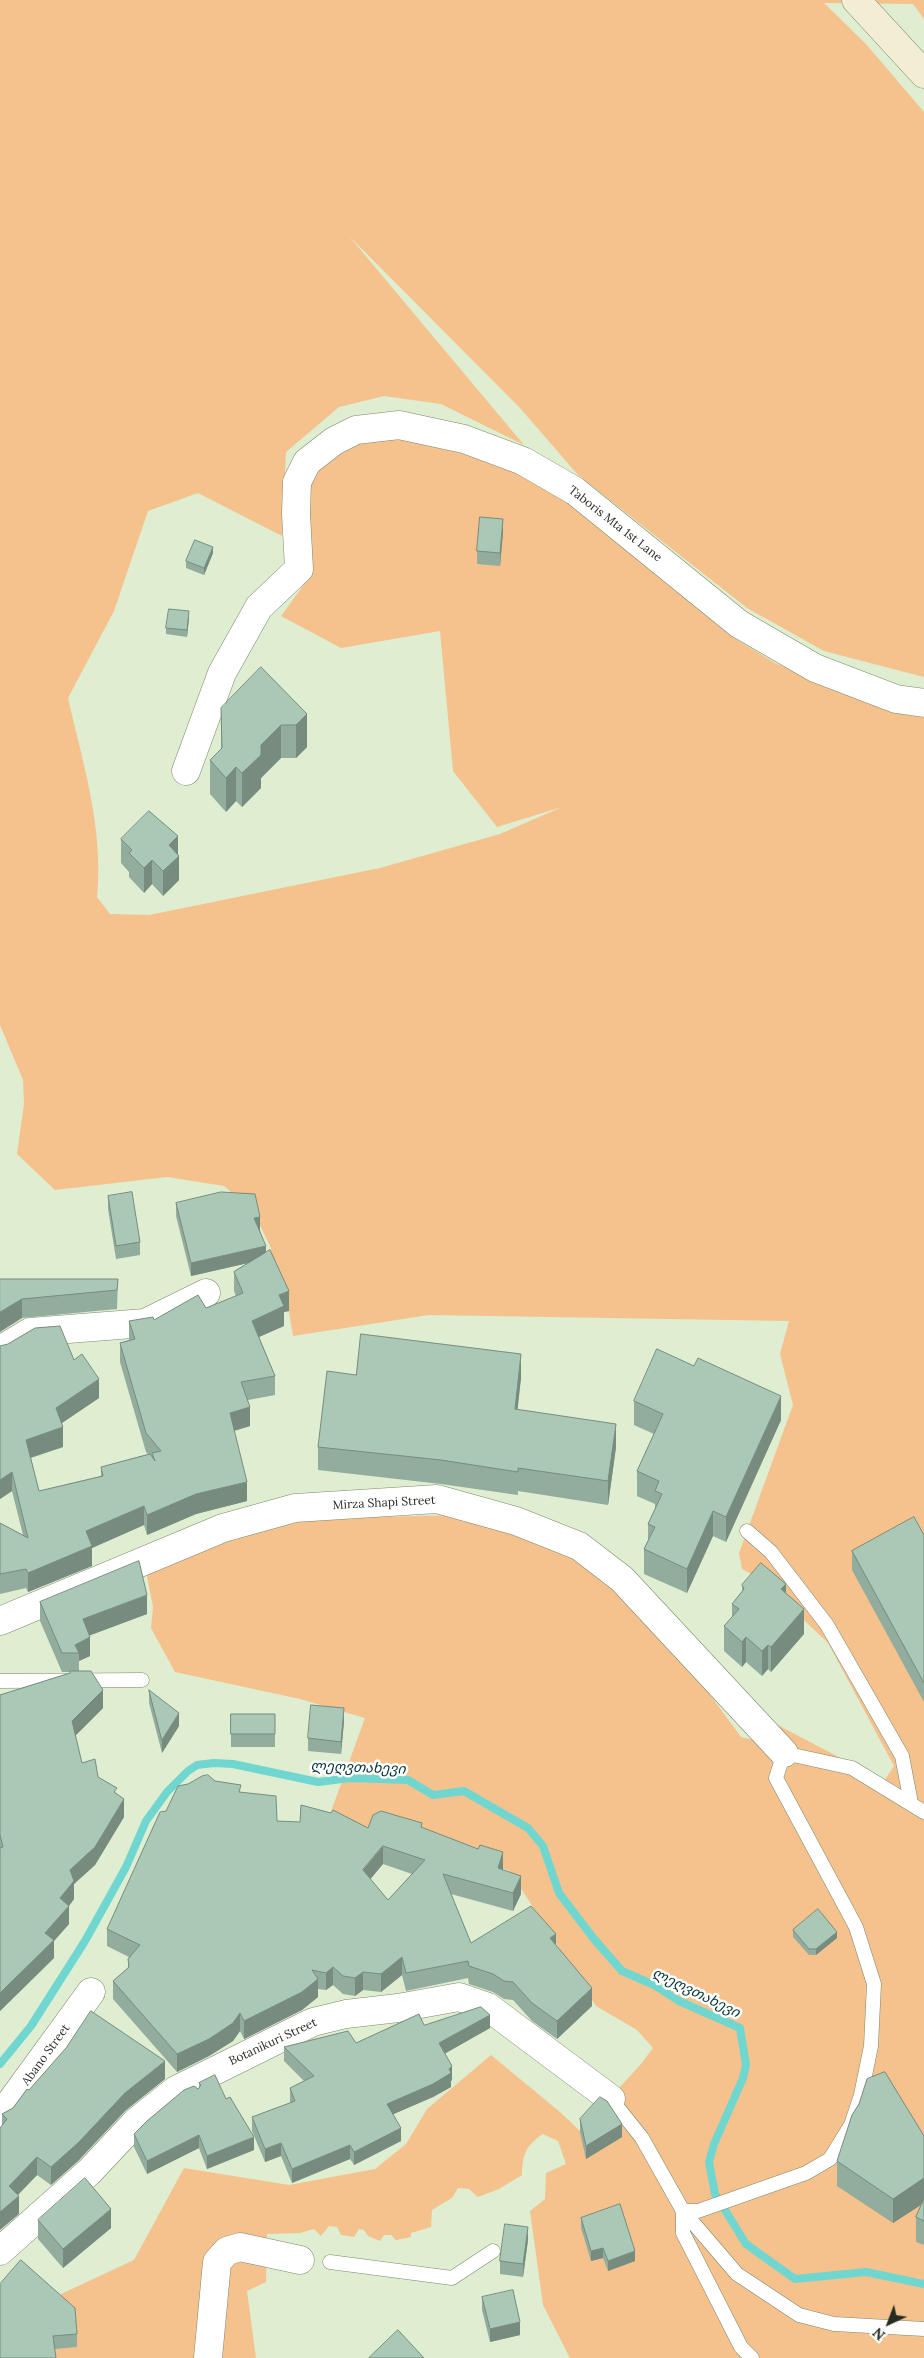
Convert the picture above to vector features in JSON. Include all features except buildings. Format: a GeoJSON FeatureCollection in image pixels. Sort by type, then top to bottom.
{"type":"FeatureCollection","features":[{"type":"Feature","properties":{"kind":"main road"},"geometry":{"type":"LineString","coordinates":[[856,0],[924,74]]}},
{"type":"Feature","properties":{"kind":"street","name":"Taboris Mta 1st Lane"},"geometry":{"type":"LineString","coordinates":[[186,771],[222,673],[258,607],[299,569],[296,514],[297,482],[307,462],[334,441],[356,430],[399,425],[464,439],[523,461],[576,491],[739,624],[815,668],[896,699],[924,703]]}},
{"type":"Feature","properties":{"kind":"street"},"geometry":{"type":"LineString","coordinates":[[0,1350],[30,1332],[145,1323],[206,1293]]}},
{"type":"Feature","properties":{"kind":"street","name":"Mirza Shapi Street"},"geometry":{"type":"LineString","coordinates":[[0,1621],[223,1528],[296,1508],[437,1499],[516,1520],[579,1546],[622,1579],[784,1754]]}},
{"type":"Feature","properties":{"kind":"street","name":"Abano Street"},"geometry":{"type":"LineString","coordinates":[[0,2117],[91,1992]]}},
{"type":"Feature","properties":{"kind":"street","name":"Botanikuri Street"},"geometry":{"type":"LineString","coordinates":[[0,2251],[89,2172],[136,2122],[176,2090],[313,2022],[346,2014],[398,2008],[459,1997],[488,2007],[611,2099]]}},
{"type":"Feature","properties":{"kind":"street"},"geometry":{"type":"LineString","coordinates":[[208,2358],[217,2262],[227,2250],[240,2247],[300,2260]]}},
{"type":"Feature","properties":{"kind":"lane"},"geometry":{"type":"LineString","coordinates":[[747,1531],[771,1552],[827,1625],[902,1756],[911,1803]]}},
{"type":"Feature","properties":{"kind":"lane"},"geometry":{"type":"LineString","coordinates":[[0,1681],[142,1680]]}},
{"type":"Feature","properties":{"kind":"lane"},"geometry":{"type":"LineString","coordinates":[[683,2211],[698,2211],[767,2185],[806,2173],[830,2159],[851,2125],[861,2096],[871,2046],[874,1984],[856,1927],[776,1778],[784,1754],[852,1768],[924,1812]]}},
{"type":"Feature","properties":{"kind":"lane"},"geometry":{"type":"LineString","coordinates":[[611,2099],[642,2138],[683,2211],[737,2274],[799,2315],[834,2324],[924,2329]]}},
{"type":"Feature","properties":{"kind":"lane"},"geometry":{"type":"LineString","coordinates":[[683,2211],[683,2233],[741,2347],[752,2358]]}},
{"type":"Feature","properties":{"kind":"lane"},"geometry":{"type":"LineString","coordinates":[[330,2262],[452,2278],[493,2251]]}},
{"type":"Feature","properties":{"kind":"shaded area"},"geometry":{"type":"Polygon","coordinates":[[[0,0],[924,0],[924,19],[913,4],[824,3],[866,44],[924,112],[924,677],[824,651],[747,608],[578,475],[520,408],[349,236],[524,445],[441,404],[384,396],[339,407],[286,452],[282,536],[198,493],[148,511],[114,611],[68,698],[86,772],[95,822],[98,847],[97,897],[110,914],[149,915],[380,868],[500,834],[562,807],[497,827],[453,771],[440,631],[341,648],[281,616],[308,579],[312,549],[306,505],[315,459],[346,444],[395,438],[502,462],[570,501],[734,638],[775,663],[885,710],[924,716],[924,2358],[570,2358],[543,2305],[530,2211],[545,2199],[546,2173],[566,2164],[558,2141],[543,2134],[526,2151],[522,2175],[499,2189],[478,2197],[469,2189],[458,2188],[452,2198],[432,2210],[431,2227],[411,2233],[411,2237],[396,2240],[391,2235],[384,2235],[380,2241],[368,2236],[364,2230],[359,2229],[354,2237],[341,2235],[337,2227],[329,2226],[321,2236],[314,2229],[300,2233],[267,2234],[266,2282],[247,2291],[256,2358],[52,2358],[46,2301],[134,2260],[184,2168],[289,2185],[375,2169],[406,2144],[427,2109],[491,2055],[580,2131],[641,2064],[653,2048],[637,2030],[596,2006],[510,1871],[411,1835],[325,1828],[365,1718],[300,1699],[175,1672],[151,1628],[153,1607],[144,1560],[299,1519],[456,1515],[569,1553],[655,1620],[741,1737],[757,1741],[774,1723],[884,1781],[894,1766],[828,1643],[762,1580],[742,1569],[739,1553],[793,1405],[780,1354],[789,1321],[429,1315],[293,1336],[284,1282],[270,1255],[271,1248],[253,1211],[224,1186],[167,1177],[55,1190],[17,1154],[24,1104],[23,1080],[0,1025],[0,0]]]}},
{"type":"Feature","properties":{"kind":"waterway","name":"ლეღვთახევი"},"geometry":{"type":"LineString","coordinates":[[0,2064],[31,2026],[85,1941],[126,1867],[146,1821],[167,1792],[188,1771],[197,1765],[214,1763],[233,1764],[318,1782],[350,1778],[408,1780],[433,1795],[464,1791],[528,1828],[543,1846],[559,1893],[594,1939],[622,1971],[654,1985],[679,2001],[740,2028],[746,2065],[743,2078],[714,2144],[709,2162],[715,2194],[746,2244],[795,2279],[866,2272],[924,2284]]}}]}
